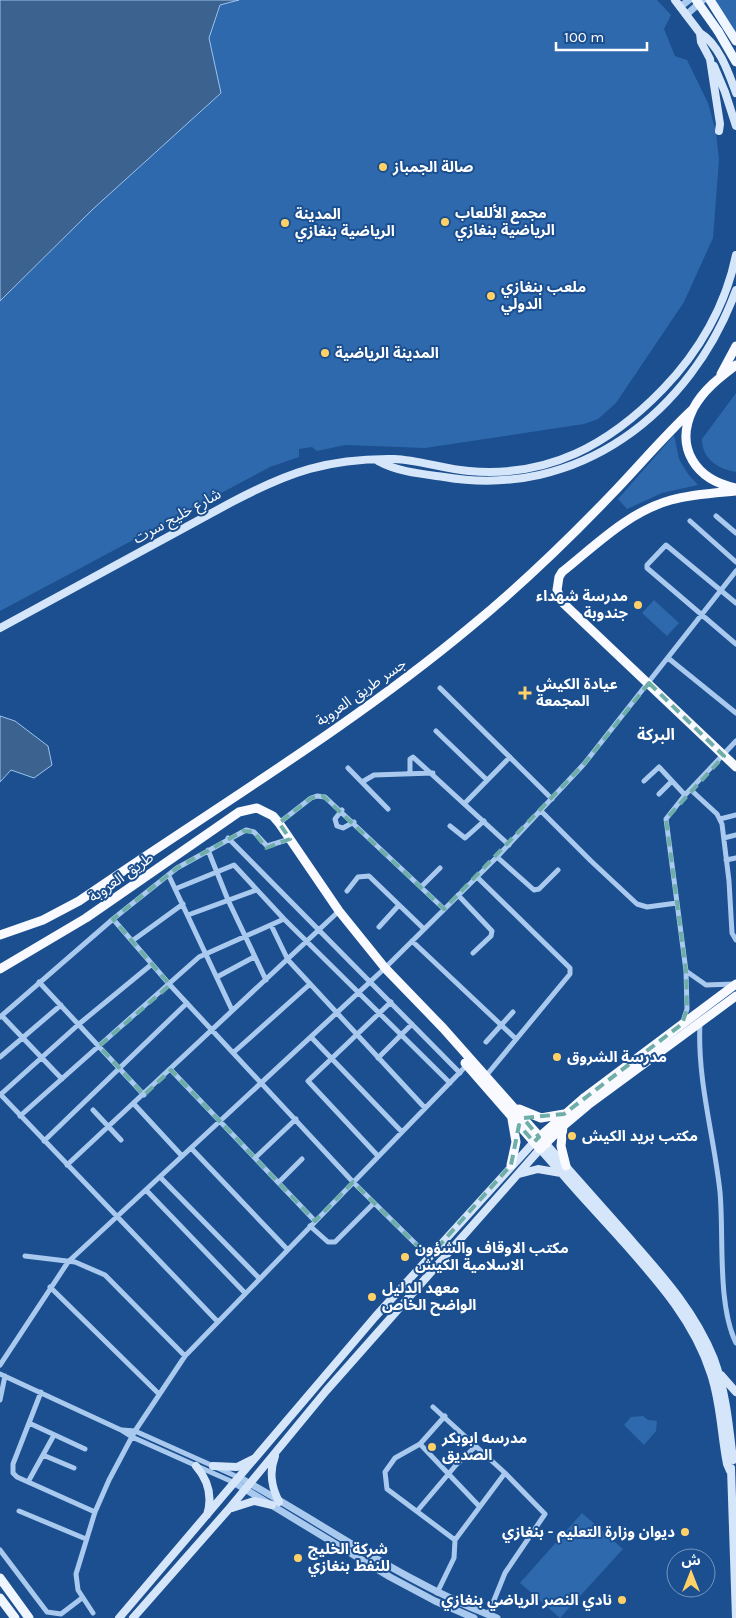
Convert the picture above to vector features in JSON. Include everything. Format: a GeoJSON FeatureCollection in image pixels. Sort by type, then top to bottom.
{"type":"FeatureCollection","features":[{"type":"Feature","properties":{"kind":"highway"},"geometry":{"type":"LineString","coordinates":[[720,377],[736,346]]}},
{"type":"Feature","properties":{"kind":"highway"},"geometry":{"type":"LineString","coordinates":[[720,377],[736,365]]}},
{"type":"Feature","properties":{"kind":"highway","name":"جسر طريق العروبة"},"geometry":{"type":"LineString","coordinates":[[0,935],[43,920],[79,901],[339,725],[433,657],[489,611],[554,552],[693,409],[720,377]]}},
{"type":"Feature","properties":{"kind":"highway"},"geometry":{"type":"LineString","coordinates":[[693,409],[687,428],[687,441],[695,466],[710,480],[736,490]]}},
{"type":"Feature","properties":{"kind":"highway"},"geometry":{"type":"LineString","coordinates":[[736,490],[673,499],[644,510],[627,520],[562,572],[559,577],[557,590],[562,602],[736,767]]}},
{"type":"Feature","properties":{"kind":"highway","name":"طريق العروبة"},"geometry":{"type":"LineString","coordinates":[[0,969],[86,918],[239,812],[257,808],[265,811],[280,823]]}},
{"type":"Feature","properties":{"kind":"highway"},"geometry":{"type":"LineString","coordinates":[[280,823],[339,911],[385,968],[430,1017],[511,1116],[540,1143]]}},
{"type":"Feature","properties":{"kind":"highway"},"geometry":{"type":"LineString","coordinates":[[540,1143],[564,1114],[736,984]]}},
{"type":"Feature","properties":{"kind":"highway"},"geometry":{"type":"LineString","coordinates":[[540,1143],[606,1091],[736,996]]}},
{"type":"Feature","properties":{"kind":"highway"},"geometry":{"type":"LineString","coordinates":[[469,1063],[513,1106],[540,1143]]}},
{"type":"Feature","properties":{"kind":"highway"},"geometry":{"type":"LineString","coordinates":[[513,1106],[523,1112],[541,1118],[564,1114]]}},
{"type":"Feature","properties":{"kind":"highway"},"geometry":{"type":"LineString","coordinates":[[511,1116],[516,1142],[511,1166]]}},
{"type":"Feature","properties":{"kind":"highway"},"geometry":{"type":"LineString","coordinates":[[563,1126],[561,1146],[564,1170]]}},
{"type":"Feature","properties":{"kind":"main road"},"geometry":{"type":"LineString","coordinates":[[696,0],[718,31],[736,62]]}},
{"type":"Feature","properties":{"kind":"main road"},"geometry":{"type":"LineString","coordinates":[[710,0],[736,41]]}},
{"type":"Feature","properties":{"kind":"main road"},"geometry":{"type":"LineString","coordinates":[[677,3],[700,33],[710,41],[720,56],[736,93]]}},
{"type":"Feature","properties":{"kind":"main road"},"geometry":{"type":"LineString","coordinates":[[700,33],[701,42],[723,86],[736,126]]}},
{"type":"Feature","properties":{"kind":"main road"},"geometry":{"type":"LineString","coordinates":[[710,59],[721,125],[719,131]]}},
{"type":"Feature","properties":{"kind":"main road","name":"شارع خليج سرت"},"geometry":{"type":"LineString","coordinates":[[0,628],[267,484],[316,466],[350,461],[407,460],[468,471],[507,471],[563,459],[600,442],[632,420],[686,363],[710,326],[721,302],[736,255]]}},
{"type":"Feature","properties":{"kind":"main road","name":"شارع خليج سرت"},"geometry":{"type":"LineString","coordinates":[[378,460],[399,470],[494,482],[536,477],[594,457],[628,435],[677,390],[695,368],[719,330],[736,290]]}},
{"type":"Feature","properties":{"kind":"main road"},"geometry":{"type":"LineString","coordinates":[[119,1618],[259,1456],[375,1317],[511,1166],[540,1143]]}},
{"type":"Feature","properties":{"kind":"main road"},"geometry":{"type":"LineString","coordinates":[[540,1143],[672,1286],[700,1328],[718,1371],[728,1416],[734,1457],[730,1471]]}},
{"type":"Feature","properties":{"kind":"main road"},"geometry":{"type":"LineString","coordinates":[[132,1618],[228,1510],[326,1391],[515,1176],[540,1143]]}},
{"type":"Feature","properties":{"kind":"main road"},"geometry":{"type":"LineString","coordinates":[[515,1176],[538,1169],[564,1170],[658,1281],[682,1313],[702,1350],[728,1416],[726,1458],[730,1471],[736,1618]]}},
{"type":"Feature","properties":{"kind":"main road"},"geometry":{"type":"LineString","coordinates":[[718,1371],[736,1392]]}},
{"type":"Feature","properties":{"kind":"main road"},"geometry":{"type":"LineString","coordinates":[[228,1510],[245,1502],[276,1503],[271,1475],[274,1457],[279,1448]]}},
{"type":"Feature","properties":{"kind":"main road"},"geometry":{"type":"LineString","coordinates":[[213,1466],[237,1467],[259,1456]]}},
{"type":"Feature","properties":{"kind":"main road"},"geometry":{"type":"LineString","coordinates":[[196,1466],[205,1479],[209,1494],[206,1518]]}},
{"type":"Feature","properties":{"kind":"main road"},"geometry":{"type":"LineString","coordinates":[[0,1578],[28,1618]]}},
{"type":"Feature","properties":{"kind":"main road"},"geometry":{"type":"LineString","coordinates":[[0,1598],[15,1618]]}},
{"type":"Feature","properties":{"kind":"street"},"geometry":{"type":"LineString","coordinates":[[677,3],[689,0]]}},
{"type":"Feature","properties":{"kind":"street"},"geometry":{"type":"LineString","coordinates":[[686,15],[703,0]]}},
{"type":"Feature","properties":{"kind":"street"},"geometry":{"type":"LineString","coordinates":[[716,516],[736,533]]}},
{"type":"Feature","properties":{"kind":"street"},"geometry":{"type":"LineString","coordinates":[[690,521],[736,562]]}},
{"type":"Feature","properties":{"kind":"street"},"geometry":{"type":"LineString","coordinates":[[736,603],[664,545],[647,565],[647,568],[736,644]]}},
{"type":"Feature","properties":{"kind":"street"},"geometry":{"type":"LineString","coordinates":[[0,1365],[68,1262],[371,982],[497,858],[584,764],[736,571]]}},
{"type":"Feature","properties":{"kind":"street"},"geometry":{"type":"LineString","coordinates":[[668,658],[736,713]]}},
{"type":"Feature","properties":{"kind":"street"},"geometry":{"type":"LineString","coordinates":[[440,688],[552,799]]}},
{"type":"Feature","properties":{"kind":"street"},"geometry":{"type":"LineString","coordinates":[[436,732],[487,780]]}},
{"type":"Feature","properties":{"kind":"street"},"geometry":{"type":"LineString","coordinates":[[682,1024],[687,1008],[686,971],[666,824],[667,816],[736,741]]}},
{"type":"Feature","properties":{"kind":"street"},"geometry":{"type":"LineString","coordinates":[[410,773],[410,759],[414,757],[433,772],[509,845]]}},
{"type":"Feature","properties":{"kind":"street"},"geometry":{"type":"LineString","coordinates":[[465,803],[510,757]]}},
{"type":"Feature","properties":{"kind":"street"},"geometry":{"type":"LineString","coordinates":[[348,768],[388,809]]}},
{"type":"Feature","properties":{"kind":"street"},"geometry":{"type":"LineString","coordinates":[[644,781],[659,768],[686,795]]}},
{"type":"Feature","properties":{"kind":"street"},"geometry":{"type":"LineString","coordinates":[[362,782],[374,775],[433,772]]}},
{"type":"Feature","properties":{"kind":"street"},"geometry":{"type":"LineString","coordinates":[[659,794],[672,781]]}},
{"type":"Feature","properties":{"kind":"street"},"geometry":{"type":"LineString","coordinates":[[690,790],[720,819],[729,881],[732,933],[736,940]]}},
{"type":"Feature","properties":{"kind":"street"},"geometry":{"type":"LineString","coordinates":[[280,823],[317,796],[328,798],[444,909]]}},
{"type":"Feature","properties":{"kind":"street"},"geometry":{"type":"LineString","coordinates":[[342,810],[335,819],[337,826],[343,828],[354,822]]}},
{"type":"Feature","properties":{"kind":"street"},"geometry":{"type":"LineString","coordinates":[[541,811],[590,861],[637,904],[646,907],[677,903]]}},
{"type":"Feature","properties":{"kind":"street"},"geometry":{"type":"LineString","coordinates":[[720,819],[736,814]]}},
{"type":"Feature","properties":{"kind":"street"},"geometry":{"type":"LineString","coordinates":[[450,826],[465,838],[484,821]]}},
{"type":"Feature","properties":{"kind":"street"},"geometry":{"type":"LineString","coordinates":[[62,1079],[1,1017],[113,919],[177,868],[228,838],[249,830],[254,832],[267,846],[290,839]]}},
{"type":"Feature","properties":{"kind":"street"},"geometry":{"type":"LineString","coordinates":[[724,838],[736,836]]}},
{"type":"Feature","properties":{"kind":"street"},"geometry":{"type":"LineString","coordinates":[[228,838],[320,929],[460,1073]]}},
{"type":"Feature","properties":{"kind":"street"},"geometry":{"type":"LineString","coordinates":[[208,850],[228,900],[266,980]]}},
{"type":"Feature","properties":{"kind":"street"},"geometry":{"type":"LineString","coordinates":[[497,858],[534,890],[539,888],[558,870]]}},
{"type":"Feature","properties":{"kind":"street"},"geometry":{"type":"LineString","coordinates":[[726,860],[736,858]]}},
{"type":"Feature","properties":{"kind":"street"},"geometry":{"type":"LineString","coordinates":[[175,888],[233,864],[284,919],[450,1083]]}},
{"type":"Feature","properties":{"kind":"street"},"geometry":{"type":"LineString","coordinates":[[422,887],[440,868]]}},
{"type":"Feature","properties":{"kind":"street"},"geometry":{"type":"LineString","coordinates":[[347,891],[358,877],[366,875],[424,929]]}},
{"type":"Feature","properties":{"kind":"street"},"geometry":{"type":"LineString","coordinates":[[169,876],[232,1010]]}},
{"type":"Feature","properties":{"kind":"street"},"geometry":{"type":"LineString","coordinates":[[477,877],[570,968],[570,974],[485,1077]]}},
{"type":"Feature","properties":{"kind":"street"},"geometry":{"type":"LineString","coordinates":[[729,881],[736,880]]}},
{"type":"Feature","properties":{"kind":"street"},"geometry":{"type":"LineString","coordinates":[[188,915],[256,890]]}},
{"type":"Feature","properties":{"kind":"street"},"geometry":{"type":"LineString","coordinates":[[458,895],[492,931],[490,936],[473,953]]}},
{"type":"Feature","properties":{"kind":"street"},"geometry":{"type":"LineString","coordinates":[[132,941],[183,904]]}},
{"type":"Feature","properties":{"kind":"street"},"geometry":{"type":"LineString","coordinates":[[379,926],[399,905]]}},
{"type":"Feature","properties":{"kind":"street"},"geometry":{"type":"LineString","coordinates":[[67,1165],[339,911]]}},
{"type":"Feature","properties":{"kind":"street"},"geometry":{"type":"LineString","coordinates":[[113,919],[170,985],[296,1118],[353,1182],[429,1257]]}},
{"type":"Feature","properties":{"kind":"street"},"geometry":{"type":"LineString","coordinates":[[20,1116],[206,953],[284,919]]}},
{"type":"Feature","properties":{"kind":"street"},"geometry":{"type":"LineString","coordinates":[[271,925],[288,960],[425,1108]]}},
{"type":"Feature","properties":{"kind":"street"},"geometry":{"type":"LineString","coordinates":[[412,941],[516,1039]]}},
{"type":"Feature","properties":{"kind":"street"},"geometry":{"type":"LineString","coordinates":[[217,978],[254,957]]}},
{"type":"Feature","properties":{"kind":"street"},"geometry":{"type":"LineString","coordinates":[[152,964],[79,1024],[0,1094],[217,1321]]}},
{"type":"Feature","properties":{"kind":"street"},"geometry":{"type":"LineString","coordinates":[[686,971],[706,984],[736,984]]}},
{"type":"Feature","properties":{"kind":"street"},"geometry":{"type":"LineString","coordinates":[[39,982],[144,1095]]}},
{"type":"Feature","properties":{"kind":"street"},"geometry":{"type":"LineString","coordinates":[[234,1052],[310,984]]}},
{"type":"Feature","properties":{"kind":"street"},"geometry":{"type":"LineString","coordinates":[[378,1156],[308,1081],[391,1002]]}},
{"type":"Feature","properties":{"kind":"street"},"geometry":{"type":"LineString","coordinates":[[44,1141],[187,1003]]}},
{"type":"Feature","properties":{"kind":"street"},"geometry":{"type":"LineString","coordinates":[[0,1057],[61,1005]]}},
{"type":"Feature","properties":{"kind":"street"},"geometry":{"type":"LineString","coordinates":[[486,1042],[513,1012]]}},
{"type":"Feature","properties":{"kind":"street"},"geometry":{"type":"LineString","coordinates":[[700,1023],[698,1054],[720,1194],[725,1294],[728,1315],[736,1343]]}},
{"type":"Feature","properties":{"kind":"street"},"geometry":{"type":"LineString","coordinates":[[378,1058],[412,1024]]}},
{"type":"Feature","properties":{"kind":"street"},"geometry":{"type":"LineString","coordinates":[[311,1037],[402,1132]]}},
{"type":"Feature","properties":{"kind":"street"},"geometry":{"type":"LineString","coordinates":[[93,1613],[78,1590],[76,1574],[86,1539],[109,1480],[135,1431],[159,1394],[185,1356],[217,1321],[469,1063]]}},
{"type":"Feature","properties":{"kind":"street"},"geometry":{"type":"LineString","coordinates":[[170,1070],[256,1157],[315,1221]]}},
{"type":"Feature","properties":{"kind":"street"},"geometry":{"type":"LineString","coordinates":[[134,1104],[182,1156]]}},
{"type":"Feature","properties":{"kind":"street"},"geometry":{"type":"LineString","coordinates":[[93,1110],[121,1140]]}},
{"type":"Feature","properties":{"kind":"street"},"geometry":{"type":"LineString","coordinates":[[256,1157],[296,1118]]}},
{"type":"Feature","properties":{"kind":"street"},"geometry":{"type":"LineString","coordinates":[[191,1148],[287,1250]]}},
{"type":"Feature","properties":{"kind":"street"},"geometry":{"type":"LineString","coordinates":[[279,1182],[302,1159]]}},
{"type":"Feature","properties":{"kind":"street"},"geometry":{"type":"LineString","coordinates":[[160,1177],[259,1278]]}},
{"type":"Feature","properties":{"kind":"street"},"geometry":{"type":"LineString","coordinates":[[146,1190],[245,1292]]}},
{"type":"Feature","properties":{"kind":"street"},"geometry":{"type":"LineString","coordinates":[[310,1226],[328,1242],[336,1242],[374,1203]]}},
{"type":"Feature","properties":{"kind":"street"},"geometry":{"type":"LineString","coordinates":[[24,1256],[82,1264],[111,1280],[185,1356]]}},
{"type":"Feature","properties":{"kind":"street"},"geometry":{"type":"LineString","coordinates":[[50,1287],[159,1394]]}},
{"type":"Feature","properties":{"kind":"street"},"geometry":{"type":"LineString","coordinates":[[0,1400],[3,1375],[196,1466],[248,1486],[386,1566],[437,1593],[497,1618]]}},
{"type":"Feature","properties":{"kind":"street"},"geometry":{"type":"LineString","coordinates":[[41,1392],[12,1467],[15,1476],[95,1512]]}},
{"type":"Feature","properties":{"kind":"street"},"geometry":{"type":"LineString","coordinates":[[433,1407],[505,1472],[544,1511],[545,1517],[506,1573],[488,1615]]}},
{"type":"Feature","properties":{"kind":"street"},"geometry":{"type":"LineString","coordinates":[[445,1416],[420,1444],[395,1458],[385,1472],[387,1489],[418,1510],[455,1540]]}},
{"type":"Feature","properties":{"kind":"street"},"geometry":{"type":"LineString","coordinates":[[29,1423],[85,1449]]}},
{"type":"Feature","properties":{"kind":"street"},"geometry":{"type":"LineString","coordinates":[[121,1430],[135,1431],[213,1466],[237,1481]]}},
{"type":"Feature","properties":{"kind":"street"},"geometry":{"type":"LineString","coordinates":[[28,1482],[54,1435]]}},
{"type":"Feature","properties":{"kind":"street"},"geometry":{"type":"LineString","coordinates":[[420,1444],[479,1506]]}},
{"type":"Feature","properties":{"kind":"street"},"geometry":{"type":"LineString","coordinates":[[418,1510],[476,1446]]}},
{"type":"Feature","properties":{"kind":"street"},"geometry":{"type":"LineString","coordinates":[[43,1455],[74,1468]]}},
{"type":"Feature","properties":{"kind":"street"},"geometry":{"type":"LineString","coordinates":[[437,1593],[454,1558],[455,1540],[505,1472]]}},
{"type":"Feature","properties":{"kind":"street"},"geometry":{"type":"LineString","coordinates":[[276,1503],[390,1577],[435,1601],[474,1618]]}},
{"type":"Feature","properties":{"kind":"street"},"geometry":{"type":"LineString","coordinates":[[19,1511],[86,1539]]}},
{"type":"Feature","properties":{"kind":"street"},"geometry":{"type":"LineString","coordinates":[[0,1550],[47,1612],[61,1614],[82,1598]]}},
{"type":"Feature","properties":{"kind":"highlighted area"},"geometry":{"type":"Polygon","coordinates":[[[649,683],[724,756],[666,819],[686,971],[687,1009],[682,1024],[564,1114],[523,1118],[539,1137],[534,1142],[519,1125],[511,1165],[429,1257],[353,1182],[315,1221],[171,1070],[144,1095],[99,1046],[170,985],[113,919],[177,868],[243,831],[254,832],[266,848],[290,839],[279,823],[311,798],[323,796],[444,909],[584,764],[649,683]]]}},
{"type":"Feature","properties":{"kind":"shaded area"},"geometry":{"type":"Polygon","coordinates":[[[0,0],[239,0],[220,5],[209,38],[221,93],[93,209],[0,301],[0,0]]]}},
{"type":"Feature","properties":{"kind":"shaded area","name":"المدينة الرياضية"},"geometry":{"type":"Polygon","coordinates":[[[239,0],[657,0],[671,15],[664,29],[675,56],[687,60],[708,103],[716,132],[719,160],[713,238],[684,302],[616,403],[598,419],[584,424],[425,448],[345,445],[317,451],[312,447],[299,449],[299,457],[270,467],[0,611],[0,301],[93,209],[221,93],[209,38],[221,4],[239,0]]]}},
{"type":"Feature","properties":{"kind":"shaded area"},"geometry":{"type":"Polygon","coordinates":[[[715,0],[736,0],[736,36],[715,0]]]}},
{"type":"Feature","properties":{"kind":"shaded area"},"geometry":{"type":"Polygon","coordinates":[[[736,393],[736,472],[717,466],[712,462],[705,452],[702,439],[736,393]]]}},
{"type":"Feature","properties":{"kind":"shaded area"},"geometry":{"type":"Polygon","coordinates":[[[674,435],[679,459],[688,474],[698,485],[662,493],[627,509],[618,499],[674,435]]]}},
{"type":"Feature","properties":{"kind":"shaded area"},"geometry":{"type":"Polygon","coordinates":[[[654,600],[679,623],[667,636],[642,613],[654,600]]]}},
{"type":"Feature","properties":{"kind":"shaded area"},"geometry":{"type":"Polygon","coordinates":[[[0,716],[15,721],[48,746],[52,765],[34,778],[11,770],[0,782],[0,716]]]}},
{"type":"Feature","properties":{"kind":"shaded area"},"geometry":{"type":"Polygon","coordinates":[[[643,1416],[648,1420],[657,1421],[656,1431],[644,1445],[624,1425],[631,1417],[643,1416]]]}},
{"type":"Feature","properties":{"kind":"shaded area"},"geometry":{"type":"Polygon","coordinates":[[[582,1513],[623,1549],[560,1618],[520,1583],[582,1513]]]}},
{"type":"Feature","properties":{"kind":"place","name":"صالة الجمباز"},"geometry":{"type":"Point","coordinates":[383,167]}},
{"type":"Feature","properties":{"kind":"place","name":"مجمع الأللعاب الرياضية بنغازي"},"geometry":{"type":"Point","coordinates":[445,222]}},
{"type":"Feature","properties":{"kind":"place","name":"المدينة الرياضية بنغازي"},"geometry":{"type":"Point","coordinates":[285,223]}},
{"type":"Feature","properties":{"kind":"place","name":"ملعب بنغازي الدولي"},"geometry":{"type":"Point","coordinates":[491,296]}},
{"type":"Feature","properties":{"kind":"place","name":"المدينة الرياضية"},"geometry":{"type":"Point","coordinates":[325,353]}},
{"type":"Feature","properties":{"kind":"place","name":"مدرسة شهداء جندوبة"},"geometry":{"type":"Point","coordinates":[638,605]}},
{"type":"Feature","properties":{"kind":"place","name":"عيادة الكيش المجمعة"},"geometry":{"type":"Point","coordinates":[525,693]}},
{"type":"Feature","properties":{"kind":"place","name":"مدرسة الشروق"},"geometry":{"type":"Point","coordinates":[557,1057]}},
{"type":"Feature","properties":{"kind":"place","name":"مكتب بريد الكيش"},"geometry":{"type":"Point","coordinates":[572,1136]}},
{"type":"Feature","properties":{"kind":"place","name":"مكتب الاوقاف والشؤون الاسلامية الكيش"},"geometry":{"type":"Point","coordinates":[405,1257]}},
{"type":"Feature","properties":{"kind":"place","name":"معهد الدليل الواضح الخاص"},"geometry":{"type":"Point","coordinates":[372,1297]}},
{"type":"Feature","properties":{"kind":"place","name":"مدرسه ابوبكر الصديق"},"geometry":{"type":"Point","coordinates":[432,1447]}},
{"type":"Feature","properties":{"kind":"place","name":"ديوان وزارة التعليم - بنغازي"},"geometry":{"type":"Point","coordinates":[685,1532]}},
{"type":"Feature","properties":{"kind":"place","name":"شركة الخليج للنفط بنغازي"},"geometry":{"type":"Point","coordinates":[298,1558]}},
{"type":"Feature","properties":{"kind":"place","name":"نادي النصر الرياضي بنغازي"},"geometry":{"type":"Point","coordinates":[622,1600]}},
{"type":"Feature","properties":{"kind":"district","name":"البركة"},"geometry":{"type":"Point","coordinates":[656,734]}}]}
